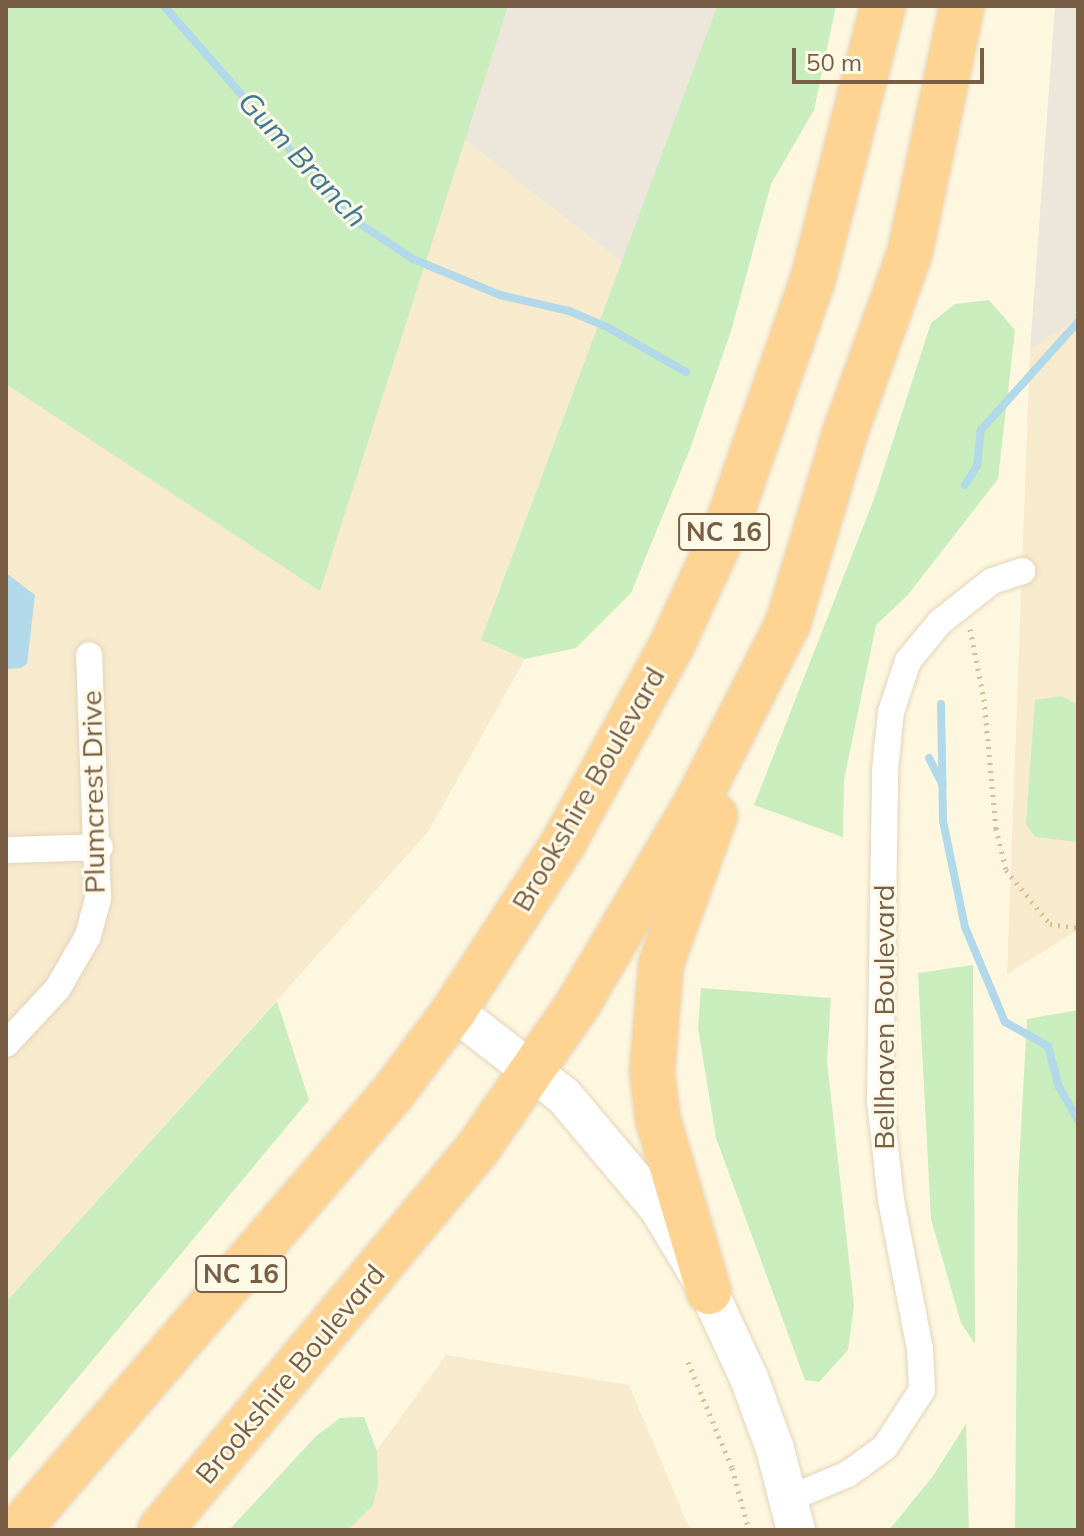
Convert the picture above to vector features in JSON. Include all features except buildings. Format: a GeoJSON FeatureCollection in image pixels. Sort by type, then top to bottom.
{"type":"FeatureCollection","features":[{"type":"Feature","properties":{"kind":"highway","name":"Brookshire Boulevard"},"geometry":{"type":"LineString","coordinates":[[18,1530],[290,1217],[454,1011],[564,842],[672,645],[728,523],[813,279],[883,6]]}},
{"type":"Feature","properties":{"kind":"highway","name":"Brookshire Boulevard"},"geometry":{"type":"LineString","coordinates":[[160,1530],[478,1148],[647,894],[788,623],[845,433],[910,252],[962,6]]}},
{"type":"Feature","properties":{"kind":"highway"},"geometry":{"type":"LineString","coordinates":[[709,1292],[658,1120],[653,1014],[661,964],[676,920],[788,623]]}},
{"type":"Feature","properties":{"kind":"main road","name":"Bellhaven Boulevard"},"geometry":{"type":"LineString","coordinates":[[454,1011],[534,1068],[642,1185],[709,1292],[749,1378],[792,1514]]}},
{"type":"Feature","properties":{"kind":"street","name":"Bellhaven Boulevard"},"geometry":{"type":"LineString","coordinates":[[792,1514],[885,1447],[922,1390],[920,1349],[881,1126],[885,770],[891,712],[908,661],[959,605],[992,581],[1022,571]]}},
{"type":"Feature","properties":{"kind":"street","name":"Plumcrest Drive"},"geometry":{"type":"LineString","coordinates":[[6,1044],[58,988],[88,936],[98,898],[100,847],[89,655]]}},
{"type":"Feature","properties":{"kind":"street"},"geometry":{"type":"LineString","coordinates":[[6,850],[100,847]]}},
{"type":"Feature","properties":{"kind":"path"},"geometry":{"type":"LineString","coordinates":[[959,605],[973,636],[982,687],[996,828],[1006,870],[1050,924],[1078,928]]}},
{"type":"Feature","properties":{"kind":"path"},"geometry":{"type":"LineString","coordinates":[[688,1362],[732,1468],[749,1530]]}},
{"type":"Feature","properties":{"kind":"shaded area"},"geometry":{"type":"Polygon","coordinates":[[[6,6],[291,6],[680,306],[525,659],[428,832],[6,1302],[6,6]]]}},
{"type":"Feature","properties":{"kind":"shaded area"},"geometry":{"type":"Polygon","coordinates":[[[291,6],[777,6],[680,306],[624,263],[291,6]]]}},
{"type":"Feature","properties":{"kind":"shaded area"},"geometry":{"type":"Polygon","coordinates":[[[1055,6],[1078,6],[1078,318],[1030,350],[1055,6]]]}},
{"type":"Feature","properties":{"kind":"shaded area"},"geometry":{"type":"Polygon","coordinates":[[[1078,318],[1078,930],[1007,974],[1030,350],[1078,318]]]}},
{"type":"Feature","properties":{"kind":"shaded area"},"geometry":{"type":"Polygon","coordinates":[[[446,1355],[629,1385],[690,1530],[319,1530],[446,1355]]]}},
{"type":"Feature","properties":{"kind":"green space"},"geometry":{"type":"Polygon","coordinates":[[[6,6],[508,6],[320,591],[6,384],[6,6]]]}},
{"type":"Feature","properties":{"kind":"green space"},"geometry":{"type":"Polygon","coordinates":[[[717,6],[836,6],[814,110],[771,184],[732,328],[690,449],[631,593],[576,648],[525,659],[481,640],[717,6]]]}},
{"type":"Feature","properties":{"kind":"green space"},"geometry":{"type":"Polygon","coordinates":[[[989,300],[1015,330],[998,479],[907,596],[876,625],[844,780],[843,837],[754,805],[874,499],[931,323],[955,304],[989,300]]]}},
{"type":"Feature","properties":{"kind":"green space"},"geometry":{"type":"Polygon","coordinates":[[[1062,696],[1078,705],[1078,842],[1035,837],[1026,824],[1035,700],[1062,696]]]}},
{"type":"Feature","properties":{"kind":"green space"},"geometry":{"type":"Polygon","coordinates":[[[973,965],[975,1344],[961,1323],[931,1219],[918,973],[973,965]]]}},
{"type":"Feature","properties":{"kind":"green space"},"geometry":{"type":"Polygon","coordinates":[[[701,988],[831,998],[827,1061],[854,1306],[848,1350],[819,1382],[805,1380],[716,1138],[698,1028],[701,988]]]}},
{"type":"Feature","properties":{"kind":"green space"},"geometry":{"type":"Polygon","coordinates":[[[277,1001],[309,1100],[6,1464],[6,1302],[277,1001]]]}},
{"type":"Feature","properties":{"kind":"green space"},"geometry":{"type":"Polygon","coordinates":[[[1078,1010],[1078,1530],[1015,1530],[1018,1184],[1027,1019],[1078,1010]]]}},
{"type":"Feature","properties":{"kind":"green space"},"geometry":{"type":"Polygon","coordinates":[[[364,1417],[377,1451],[378,1483],[373,1505],[348,1530],[229,1530],[316,1436],[340,1418],[364,1417]]]}},
{"type":"Feature","properties":{"kind":"green space"},"geometry":{"type":"Polygon","coordinates":[[[966,1424],[969,1530],[889,1530],[933,1476],[966,1424]]]}},
{"type":"Feature","properties":{"kind":"water"},"geometry":{"type":"Polygon","coordinates":[[[6,573],[35,595],[27,664],[21,668],[6,669],[6,573]]]}},
{"type":"Feature","properties":{"kind":"waterway","name":"Gum Branch"},"geometry":{"type":"LineString","coordinates":[[164,6],[348,216],[413,259],[500,295],[569,311],[607,327],[686,372]]}},
{"type":"Feature","properties":{"kind":"waterway"},"geometry":{"type":"LineString","coordinates":[[965,485],[977,466],[981,430],[1078,322]]}},
{"type":"Feature","properties":{"kind":"waterway","name":"Gum Branch"},"geometry":{"type":"LineString","coordinates":[[941,704],[943,821],[965,927],[1005,1022],[1048,1046],[1059,1087],[1078,1120]]}},
{"type":"Feature","properties":{"kind":"waterway","name":"Gum Branch"},"geometry":{"type":"LineString","coordinates":[[929,758],[943,785]]}}]}
